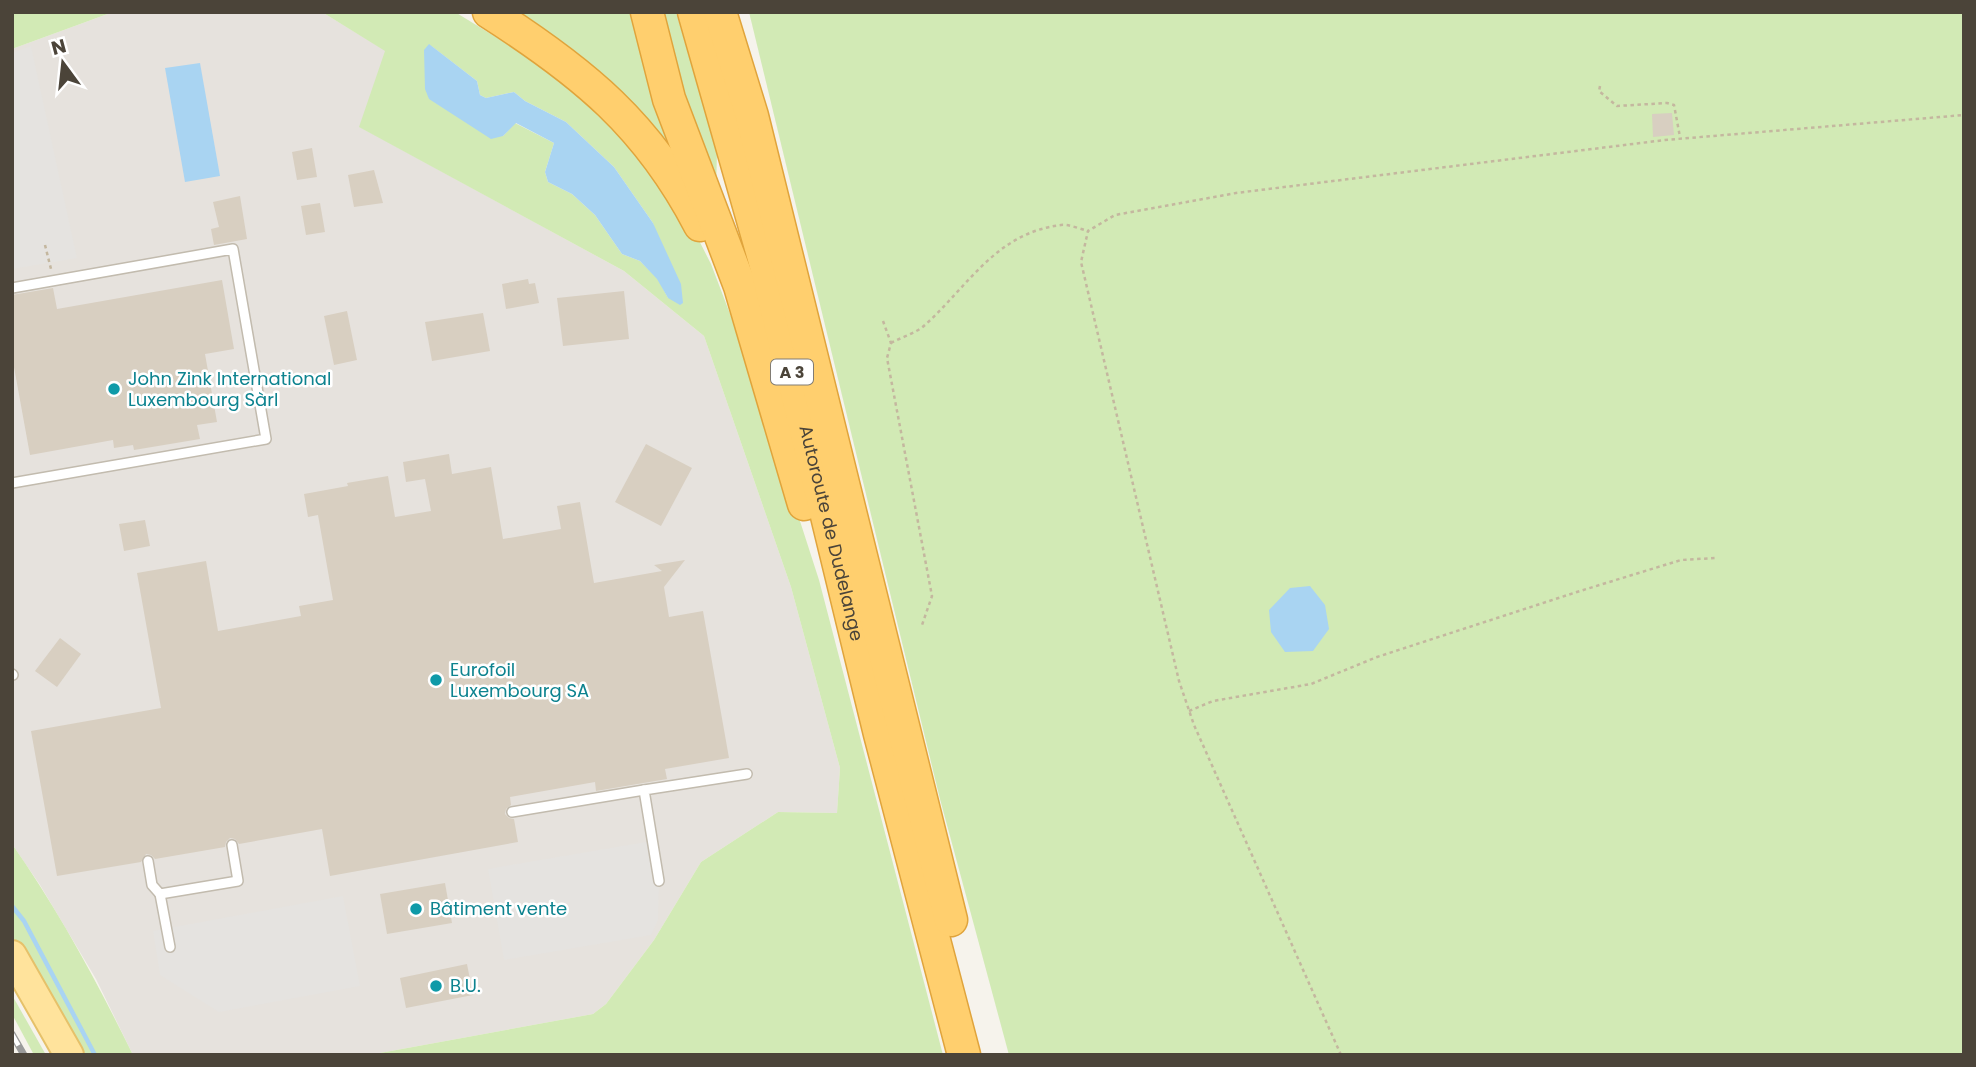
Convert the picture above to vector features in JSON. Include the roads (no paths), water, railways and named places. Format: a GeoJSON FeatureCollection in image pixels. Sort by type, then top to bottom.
{"type":"FeatureCollection","features":[{"type":"Feature","properties":{"kind":"highway","name":"A 3"},"geometry":{"type":"LineString","coordinates":[[489,12],[579,74],[623,114],[660,157],[688,202],[719,262],[761,361]]}},
{"type":"Feature","properties":{"kind":"highway","name":"A 3"},"geometry":{"type":"LineString","coordinates":[[647,12],[669,99],[740,286],[827,578],[880,734]]}},
{"type":"Feature","properties":{"kind":"highway","name":"Autoroute de Dudelange"},"geometry":{"type":"LineString","coordinates":[[694,12],[767,269],[880,734],[964,1055]]}},
{"type":"Feature","properties":{"kind":"highway","name":"Autoroute de Dudelange"},"geometry":{"type":"LineString","coordinates":[[720,12],[752,116],[986,1055]]}},
{"type":"Feature","properties":{"kind":"highway","name":"A 3"},"geometry":{"type":"LineString","coordinates":[[738,12],[752,116]]}},
{"type":"Feature","properties":{"kind":"main road"},"geometry":{"type":"LineString","coordinates":[[12,955],[69,1055]]}},
{"type":"Feature","properties":{"kind":"lane"},"geometry":{"type":"LineString","coordinates":[[12,288],[233,249],[266,439],[12,483]]}},
{"type":"Feature","properties":{"kind":"lane"},"geometry":{"type":"LineString","coordinates":[[512,812],[747,774]]}},
{"type":"Feature","properties":{"kind":"lane"},"geometry":{"type":"LineString","coordinates":[[644,790],[659,881]]}},
{"type":"Feature","properties":{"kind":"lane"},"geometry":{"type":"LineString","coordinates":[[160,894],[238,881],[232,845]]}},
{"type":"Feature","properties":{"kind":"lane"},"geometry":{"type":"LineString","coordinates":[[148,860],[152,885],[160,894],[170,947]]}},
{"type":"Feature","properties":{"kind":"water"},"geometry":{"type":"Polygon","coordinates":[[[429,44],[477,81],[480,95],[486,98],[514,92],[525,101],[566,122],[614,167],[653,223],[681,284],[683,303],[680,305],[668,298],[657,279],[640,261],[622,254],[595,215],[572,194],[548,182],[545,172],[554,143],[516,123],[503,136],[491,139],[429,99],[425,89],[424,50],[429,44]]]}},
{"type":"Feature","properties":{"kind":"water"},"geometry":{"type":"Polygon","coordinates":[[[200,63],[220,176],[185,182],[165,68],[200,63]]]}},
{"type":"Feature","properties":{"kind":"water"},"geometry":{"type":"Polygon","coordinates":[[[1310,586],[1325,605],[1329,629],[1313,651],[1285,652],[1271,632],[1269,610],[1290,588],[1310,586]]]}},
{"type":"Feature","properties":{"kind":"waterway"},"geometry":{"type":"LineString","coordinates":[[12,906],[24,921],[95,1055]]}},
{"type":"Feature","properties":{"kind":"railway"},"geometry":{"type":"LineString","coordinates":[[12,1034],[24,1055]]}},
{"type":"Feature","properties":{"kind":"place","name":"John Zink International Luxembourg Sàrl"},"geometry":{"type":"Point","coordinates":[114,389]}},
{"type":"Feature","properties":{"kind":"place","name":"Eurofoil Luxembourg SA"},"geometry":{"type":"Point","coordinates":[436,680]}},
{"type":"Feature","properties":{"kind":"place","name":"Bâtiment vente"},"geometry":{"type":"Point","coordinates":[416,909]}},
{"type":"Feature","properties":{"kind":"place","name":"B.U."},"geometry":{"type":"Point","coordinates":[436,986]}}]}
